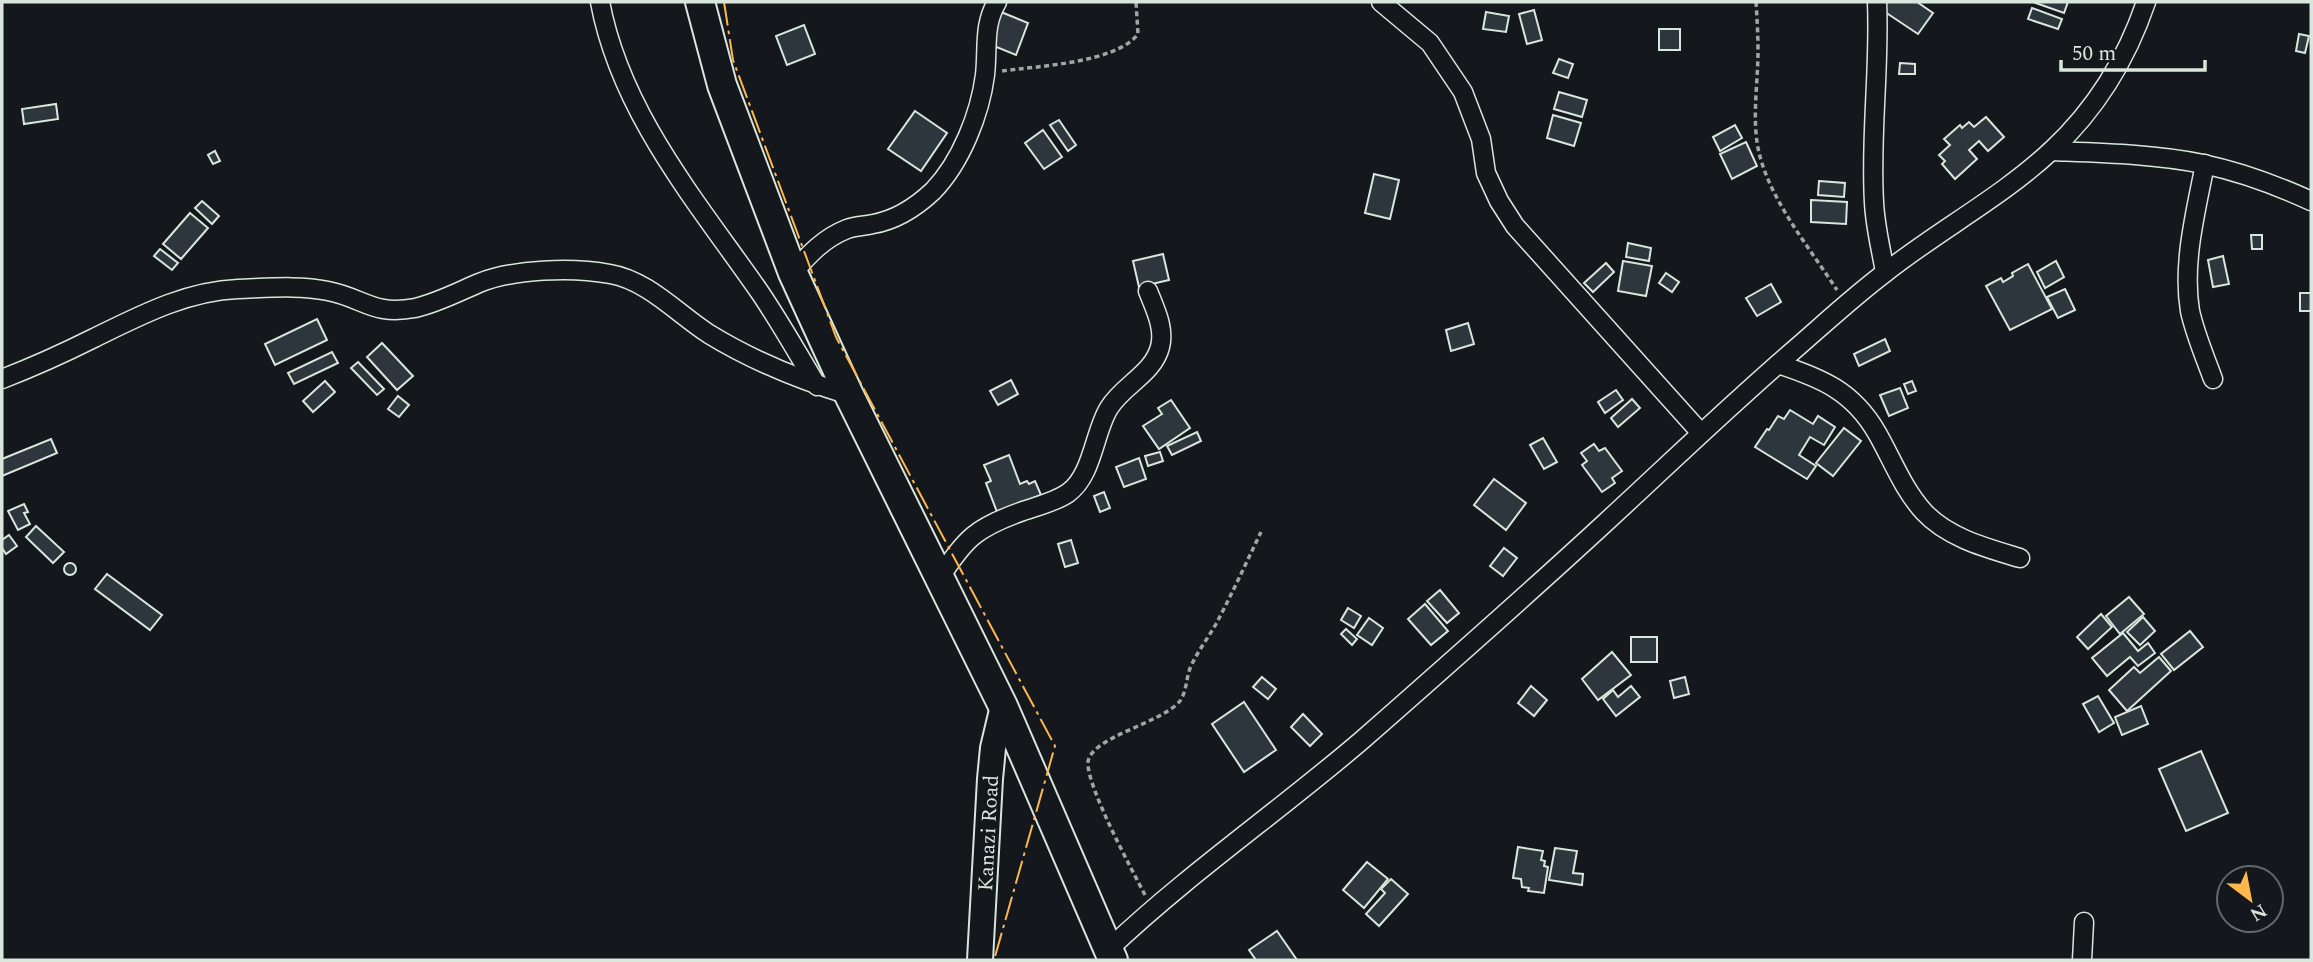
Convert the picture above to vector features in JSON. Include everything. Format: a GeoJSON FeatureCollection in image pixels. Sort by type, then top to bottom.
{"type":"FeatureCollection","features":[{"type":"Feature","properties":{"kind":"highway"},"geometry":{"type":"LineString","coordinates":[[700,2],[722,85],[793,273],[849,395],[1003,706],[1111,955]]}},
{"type":"Feature","properties":{"kind":"main road","name":"Kanazi Road"},"geometry":{"type":"LineString","coordinates":[[980,960],[990,779],[993,748],[1003,706]]}},
{"type":"Feature","properties":{"kind":"street"},"geometry":{"type":"LineString","coordinates":[[600,2],[626,85],[662,153],[785,330],[817,386]]}},
{"type":"Feature","properties":{"kind":"street"},"geometry":{"type":"LineString","coordinates":[[793,273],[810,252],[845,229],[895,218],[913,207],[933,190],[951,167],[966,139],[978,107],[985,74],[987,30],[997,2]]}},
{"type":"Feature","properties":{"kind":"street"},"geometry":{"type":"LineString","coordinates":[[1381,2],[1430,43],[1463,92],[1481,139],[1486,173],[1499,201],[1516,226],[1700,432]]}},
{"type":"Feature","properties":{"kind":"street"},"geometry":{"type":"LineString","coordinates":[[1877,2],[1878,39],[1872,160],[1874,205],[1885,272]]}},
{"type":"Feature","properties":{"kind":"street"},"geometry":{"type":"LineString","coordinates":[[1111,955],[1152,909],[1357,744],[1777,364],[1885,272],[2016,180],[2051,151],[2084,117],[2109,82],[2135,36],[2146,2]]}},
{"type":"Feature","properties":{"kind":"street"},"geometry":{"type":"LineString","coordinates":[[2051,151],[2148,156],[2205,164],[2271,183],[2311,201]]}},
{"type":"Feature","properties":{"kind":"street"},"geometry":{"type":"LineString","coordinates":[[2205,164],[2192,228],[2190,310],[2213,379]]}},
{"type":"Feature","properties":{"kind":"street"},"geometry":{"type":"LineString","coordinates":[[2,379],[45,362],[153,309],[195,296],[234,289],[308,288],[331,291],[385,311],[415,308],[513,273],[561,271],[611,274],[643,286],[707,333],[745,355],[817,386],[849,395]]}},
{"type":"Feature","properties":{"kind":"street"},"geometry":{"type":"LineString","coordinates":[[939,579],[958,548],[981,529],[999,519],[1048,503],[1069,492],[1083,474],[1109,407],[1156,359],[1161,344],[1160,322],[1148,291]]}},
{"type":"Feature","properties":{"kind":"street"},"geometry":{"type":"LineString","coordinates":[[1777,364],[1818,377],[1846,396],[1876,430],[1900,477],[1924,513],[1954,535],[2020,558]]}},
{"type":"Feature","properties":{"kind":"street"},"geometry":{"type":"LineString","coordinates":[[2082,960],[2084,922]]}},
{"type":"Feature","properties":{"kind":"path"},"geometry":{"type":"LineString","coordinates":[[985,74],[1096,57],[1116,51],[1131,43],[1138,34],[1136,2]]}},
{"type":"Feature","properties":{"kind":"path"},"geometry":{"type":"LineString","coordinates":[[1756,2],[1758,50],[1755,125],[1758,149],[1778,199],[1847,305]]}},
{"type":"Feature","properties":{"kind":"path"},"geometry":{"type":"LineString","coordinates":[[1152,909],[1097,795],[1088,770],[1088,758],[1094,749],[1158,718],[1181,700],[1190,667],[1223,611],[1261,532]]}},
{"type":"Feature","properties":{"kind":"building"},"geometry":{"type":"Polygon","coordinates":[[[1887,2],[1917,2],[1933,13],[1918,34],[1882,10],[1887,2]]]}},
{"type":"Feature","properties":{"kind":"building"},"geometry":{"type":"Polygon","coordinates":[[[2033,2],[2068,2],[2064,13],[2033,2]]]}},
{"type":"Feature","properties":{"kind":"building"},"geometry":{"type":"Polygon","coordinates":[[[2032,8],[2062,19],[2058,29],[2028,19],[2032,8]]]}},
{"type":"Feature","properties":{"kind":"building"},"geometry":{"type":"Polygon","coordinates":[[[1534,10],[1542,40],[1527,44],[1519,14],[1534,10]]]}},
{"type":"Feature","properties":{"kind":"building"},"geometry":{"type":"Polygon","coordinates":[[[1001,12],[1028,23],[1016,55],[989,44],[1001,12]]]}},
{"type":"Feature","properties":{"kind":"building"},"geometry":{"type":"Polygon","coordinates":[[[1486,12],[1509,16],[1506,32],[1483,29],[1486,12]]]}},
{"type":"Feature","properties":{"kind":"building"},"geometry":{"type":"Polygon","coordinates":[[[804,25],[815,54],[787,65],[776,36],[804,25]]]}},
{"type":"Feature","properties":{"kind":"building"},"geometry":{"type":"Polygon","coordinates":[[[1659,29],[1680,29],[1680,50],[1659,50],[1659,29]]]}},
{"type":"Feature","properties":{"kind":"building"},"geometry":{"type":"Polygon","coordinates":[[[2299,34],[2309,36],[2305,53],[2296,51],[2299,34]]]}},
{"type":"Feature","properties":{"kind":"building"},"geometry":{"type":"Polygon","coordinates":[[[1559,59],[1573,64],[1568,78],[1553,73],[1559,59]]]}},
{"type":"Feature","properties":{"kind":"building"},"geometry":{"type":"Polygon","coordinates":[[[1900,63],[1915,64],[1915,74],[1899,74],[1900,63]]]}},
{"type":"Feature","properties":{"kind":"building"},"geometry":{"type":"Polygon","coordinates":[[[1559,92],[1587,100],[1582,117],[1554,109],[1559,92]]]}},
{"type":"Feature","properties":{"kind":"building"},"geometry":{"type":"Polygon","coordinates":[[[56,104],[58,119],[24,124],[22,109],[56,104]]]}},
{"type":"Feature","properties":{"kind":"building"},"geometry":{"type":"Polygon","coordinates":[[[915,111],[947,133],[921,171],[888,149],[915,111]]]}},
{"type":"Feature","properties":{"kind":"building"},"geometry":{"type":"Polygon","coordinates":[[[1553,115],[1581,123],[1574,146],[1547,138],[1553,115]]]}},
{"type":"Feature","properties":{"kind":"building"},"geometry":{"type":"Polygon","coordinates":[[[1986,117],[2004,137],[1988,151],[1979,141],[1969,150],[1977,159],[1955,179],[1942,164],[1945,161],[1939,155],[1950,145],[1944,139],[1960,125],[1962,128],[1969,122],[1974,127],[1986,117]]]}},
{"type":"Feature","properties":{"kind":"building"},"geometry":{"type":"Polygon","coordinates":[[[1059,120],[1076,145],[1068,151],[1050,125],[1059,120]]]}},
{"type":"Feature","properties":{"kind":"building"},"geometry":{"type":"Polygon","coordinates":[[[1735,125],[1742,138],[1720,151],[1713,137],[1735,125]]]}},
{"type":"Feature","properties":{"kind":"building"},"geometry":{"type":"Polygon","coordinates":[[[1043,130],[1062,157],[1044,169],[1025,143],[1043,130]]]}},
{"type":"Feature","properties":{"kind":"building"},"geometry":{"type":"Polygon","coordinates":[[[1746,142],[1757,166],[1732,179],[1720,154],[1746,142]]]}},
{"type":"Feature","properties":{"kind":"building"},"geometry":{"type":"Polygon","coordinates":[[[215,151],[220,161],[213,164],[208,155],[215,151]]]}},
{"type":"Feature","properties":{"kind":"building"},"geometry":{"type":"Polygon","coordinates":[[[1374,174],[1399,180],[1390,219],[1365,213],[1374,174]]]}},
{"type":"Feature","properties":{"kind":"building"},"geometry":{"type":"Polygon","coordinates":[[[1819,181],[1845,183],[1844,197],[1818,195],[1819,181]]]}},
{"type":"Feature","properties":{"kind":"building"},"geometry":{"type":"Polygon","coordinates":[[[1811,200],[1847,202],[1846,224],[1811,222],[1811,200]]]}},
{"type":"Feature","properties":{"kind":"building"},"geometry":{"type":"Polygon","coordinates":[[[202,201],[219,216],[212,224],[195,208],[202,201]]]}},
{"type":"Feature","properties":{"kind":"building"},"geometry":{"type":"Polygon","coordinates":[[[190,213],[208,228],[181,259],[163,244],[190,213]]]}},
{"type":"Feature","properties":{"kind":"building"},"geometry":{"type":"Polygon","coordinates":[[[2251,235],[2262,235],[2262,249],[2252,249],[2251,235]]]}},
{"type":"Feature","properties":{"kind":"building"},"geometry":{"type":"Polygon","coordinates":[[[1628,243],[1651,248],[1649,261],[1626,257],[1628,243]]]}},
{"type":"Feature","properties":{"kind":"building"},"geometry":{"type":"Polygon","coordinates":[[[160,249],[178,263],[172,270],[154,256],[160,249]]]}},
{"type":"Feature","properties":{"kind":"building"},"geometry":{"type":"Polygon","coordinates":[[[1163,254],[1169,280],[1139,287],[1133,261],[1163,254]]]}},
{"type":"Feature","properties":{"kind":"building"},"geometry":{"type":"Polygon","coordinates":[[[2223,256],[2229,284],[2213,287],[2208,260],[2223,256]]]}},
{"type":"Feature","properties":{"kind":"building"},"geometry":{"type":"Polygon","coordinates":[[[1623,261],[1652,266],[1646,296],[1618,291],[1623,261]]]}},
{"type":"Feature","properties":{"kind":"building"},"geometry":{"type":"Polygon","coordinates":[[[2056,261],[2064,277],[2045,288],[2037,272],[2056,261]]]}},
{"type":"Feature","properties":{"kind":"building"},"geometry":{"type":"Polygon","coordinates":[[[1606,263],[1614,272],[1593,292],[1584,283],[1606,263]]]}},
{"type":"Feature","properties":{"kind":"building"},"geometry":{"type":"Polygon","coordinates":[[[2028,264],[2052,309],[2010,330],[1986,286],[2001,278],[2003,282],[2028,264]]]}},
{"type":"Feature","properties":{"kind":"building"},"geometry":{"type":"Polygon","coordinates":[[[1666,273],[1679,282],[1672,292],[1659,283],[1666,273]]]}},
{"type":"Feature","properties":{"kind":"building"},"geometry":{"type":"Polygon","coordinates":[[[1771,284],[1781,302],[1757,316],[1746,298],[1771,284]]]}},
{"type":"Feature","properties":{"kind":"building"},"geometry":{"type":"Polygon","coordinates":[[[2065,289],[2075,310],[2058,318],[2047,297],[2065,289]]]}},
{"type":"Feature","properties":{"kind":"building"},"geometry":{"type":"Polygon","coordinates":[[[2300,293],[2311,293],[2311,311],[2300,311],[2300,293]]]}},
{"type":"Feature","properties":{"kind":"building"},"geometry":{"type":"Polygon","coordinates":[[[317,319],[327,340],[275,365],[265,344],[317,319]]]}},
{"type":"Feature","properties":{"kind":"building"},"geometry":{"type":"Polygon","coordinates":[[[1468,323],[1474,344],[1451,351],[1446,330],[1468,323]]]}},
{"type":"Feature","properties":{"kind":"building"},"geometry":{"type":"Polygon","coordinates":[[[1885,339],[1890,351],[1859,366],[1854,354],[1885,339]]]}},
{"type":"Feature","properties":{"kind":"building"},"geometry":{"type":"Polygon","coordinates":[[[382,343],[413,376],[397,390],[367,357],[382,343]]]}},
{"type":"Feature","properties":{"kind":"building"},"geometry":{"type":"Polygon","coordinates":[[[332,352],[338,363],[294,384],[288,373],[332,352]]]}},
{"type":"Feature","properties":{"kind":"building"},"geometry":{"type":"Polygon","coordinates":[[[358,362],[384,389],[377,395],[351,368],[358,362]]]}},
{"type":"Feature","properties":{"kind":"building"},"geometry":{"type":"Polygon","coordinates":[[[1011,380],[1018,394],[998,405],[990,391],[1011,380]]]}},
{"type":"Feature","properties":{"kind":"building"},"geometry":{"type":"Polygon","coordinates":[[[325,381],[335,392],[313,412],[303,401],[325,381]]]}},
{"type":"Feature","properties":{"kind":"building"},"geometry":{"type":"Polygon","coordinates":[[[1912,381],[1916,391],[1908,394],[1904,384],[1912,381]]]}},
{"type":"Feature","properties":{"kind":"building"},"geometry":{"type":"Polygon","coordinates":[[[1900,388],[1908,408],[1889,416],[1880,395],[1900,388]]]}},
{"type":"Feature","properties":{"kind":"building"},"geometry":{"type":"Polygon","coordinates":[[[1616,390],[1623,400],[1605,413],[1598,402],[1616,390]]]}},
{"type":"Feature","properties":{"kind":"building"},"geometry":{"type":"Polygon","coordinates":[[[398,396],[409,405],[399,417],[388,409],[398,396]]]}},
{"type":"Feature","properties":{"kind":"building"},"geometry":{"type":"Polygon","coordinates":[[[1632,399],[1640,408],[1618,427],[1611,418],[1632,399]]]}},
{"type":"Feature","properties":{"kind":"building"},"geometry":{"type":"Polygon","coordinates":[[[1171,400],[1190,428],[1159,449],[1143,426],[1162,414],[1158,408],[1171,400]]]}},
{"type":"Feature","properties":{"kind":"building"},"geometry":{"type":"Polygon","coordinates":[[[1790,410],[1813,424],[1818,416],[1835,427],[1824,445],[1810,437],[1799,455],[1816,466],[1807,479],[1755,447],[1778,416],[1784,419],[1790,410]]]}},
{"type":"Feature","properties":{"kind":"building"},"geometry":{"type":"Polygon","coordinates":[[[1844,428],[1861,441],[1833,476],[1816,463],[1844,428]]]}},
{"type":"Feature","properties":{"kind":"building"},"geometry":{"type":"Polygon","coordinates":[[[1197,432],[1201,441],[1172,455],[1167,446],[1197,432]]]}},
{"type":"Feature","properties":{"kind":"building"},"geometry":{"type":"Polygon","coordinates":[[[1543,438],[1557,462],[1544,469],[1530,445],[1543,438]]]}},
{"type":"Feature","properties":{"kind":"building"},"geometry":{"type":"Polygon","coordinates":[[[51,439],[57,453],[2,476],[2,459],[51,439]]]}},
{"type":"Feature","properties":{"kind":"building"},"geometry":{"type":"Polygon","coordinates":[[[1594,444],[1599,451],[1605,448],[1622,471],[1612,478],[1615,483],[1602,492],[1582,465],[1587,461],[1581,453],[1594,444]]]}},
{"type":"Feature","properties":{"kind":"building"},"geometry":{"type":"Polygon","coordinates":[[[1160,452],[1163,461],[1148,466],[1145,456],[1160,452]]]}},
{"type":"Feature","properties":{"kind":"building"},"geometry":{"type":"Polygon","coordinates":[[[1009,455],[1020,484],[1035,481],[1041,495],[997,512],[986,483],[991,481],[984,465],[1009,455]]]}},
{"type":"Feature","properties":{"kind":"building"},"geometry":{"type":"Polygon","coordinates":[[[1139,458],[1146,479],[1124,487],[1116,467],[1139,458]]]}},
{"type":"Feature","properties":{"kind":"building"},"geometry":{"type":"Polygon","coordinates":[[[1494,479],[1526,503],[1506,530],[1474,505],[1494,479]]]}},
{"type":"Feature","properties":{"kind":"building"},"geometry":{"type":"Polygon","coordinates":[[[1104,492],[1110,508],[1100,512],[1094,496],[1104,492]]]}},
{"type":"Feature","properties":{"kind":"building"},"geometry":{"type":"Polygon","coordinates":[[[24,504],[28,512],[24,513],[30,524],[18,530],[8,511],[24,504]]]}},
{"type":"Feature","properties":{"kind":"building"},"geometry":{"type":"Polygon","coordinates":[[[36,526],[64,552],[53,563],[26,537],[36,526]]]}},
{"type":"Feature","properties":{"kind":"building"},"geometry":{"type":"Polygon","coordinates":[[[9,535],[17,546],[6,554],[2,548],[2,540],[9,535]]]}},
{"type":"Feature","properties":{"kind":"building"},"geometry":{"type":"Polygon","coordinates":[[[1071,540],[1078,563],[1065,567],[1058,544],[1071,540]]]}},
{"type":"Feature","properties":{"kind":"building"},"geometry":{"type":"Polygon","coordinates":[[[1504,548],[1517,558],[1503,576],[1490,566],[1504,548]]]}},
{"type":"Feature","properties":{"kind":"building"},"geometry":{"type":"Polygon","coordinates":[[[70,563],[76,569],[70,575],[64,569],[70,563]]]}},
{"type":"Feature","properties":{"kind":"building"},"geometry":{"type":"Polygon","coordinates":[[[107,574],[162,615],[150,630],[95,589],[107,574]]]}},
{"type":"Feature","properties":{"kind":"building"},"geometry":{"type":"Polygon","coordinates":[[[1440,590],[1459,613],[1447,623],[1427,601],[1440,590]]]}},
{"type":"Feature","properties":{"kind":"building"},"geometry":{"type":"Polygon","coordinates":[[[2129,597],[2144,614],[2120,634],[2106,616],[2129,597]]]}},
{"type":"Feature","properties":{"kind":"building"},"geometry":{"type":"Polygon","coordinates":[[[1425,604],[1448,631],[1431,645],[1408,619],[1425,604]]]}},
{"type":"Feature","properties":{"kind":"building"},"geometry":{"type":"Polygon","coordinates":[[[1348,608],[1361,616],[1354,628],[1341,620],[1348,608]]]}},
{"type":"Feature","properties":{"kind":"building"},"geometry":{"type":"Polygon","coordinates":[[[2101,614],[2112,627],[2088,649],[2077,637],[2101,614]]]}},
{"type":"Feature","properties":{"kind":"building"},"geometry":{"type":"Polygon","coordinates":[[[2143,617],[2155,631],[2140,645],[2127,632],[2143,617]]]}},
{"type":"Feature","properties":{"kind":"building"},"geometry":{"type":"Polygon","coordinates":[[[1369,618],[1383,628],[1372,645],[1357,635],[1369,618]]]}},
{"type":"Feature","properties":{"kind":"building"},"geometry":{"type":"Polygon","coordinates":[[[1346,629],[1357,639],[1352,645],[1341,634],[1346,629]]]}},
{"type":"Feature","properties":{"kind":"building"},"geometry":{"type":"Polygon","coordinates":[[[2190,631],[2203,647],[2174,670],[2161,654],[2190,631]]]}},
{"type":"Feature","properties":{"kind":"building"},"geometry":{"type":"Polygon","coordinates":[[[2123,633],[2138,651],[2148,643],[2155,653],[2138,666],[2130,657],[2107,676],[2092,658],[2123,633]]]}},
{"type":"Feature","properties":{"kind":"building"},"geometry":{"type":"Polygon","coordinates":[[[1631,637],[1657,637],[1657,662],[1631,662],[1631,637]]]}},
{"type":"Feature","properties":{"kind":"building"},"geometry":{"type":"Polygon","coordinates":[[[1612,652],[1631,675],[1598,700],[1582,679],[1612,652]]]}},
{"type":"Feature","properties":{"kind":"building"},"geometry":{"type":"Polygon","coordinates":[[[2159,657],[2171,671],[2127,711],[2109,690],[2134,667],[2140,673],[2159,657]]]}},
{"type":"Feature","properties":{"kind":"building"},"geometry":{"type":"Polygon","coordinates":[[[1262,677],[1276,689],[1268,699],[1253,687],[1262,677]]]}},
{"type":"Feature","properties":{"kind":"building"},"geometry":{"type":"Polygon","coordinates":[[[1685,677],[1689,694],[1674,698],[1670,681],[1685,677]]]}},
{"type":"Feature","properties":{"kind":"building"},"geometry":{"type":"Polygon","coordinates":[[[1531,686],[1547,700],[1534,716],[1518,703],[1531,686]]]}},
{"type":"Feature","properties":{"kind":"building"},"geometry":{"type":"Polygon","coordinates":[[[1631,686],[1640,697],[1616,716],[1603,699],[1613,690],[1618,697],[1631,686]]]}},
{"type":"Feature","properties":{"kind":"building"},"geometry":{"type":"Polygon","coordinates":[[[2098,696],[2114,723],[2099,732],[2083,704],[2098,696]]]}},
{"type":"Feature","properties":{"kind":"building"},"geometry":{"type":"Polygon","coordinates":[[[1244,702],[1276,750],[1244,772],[1212,724],[1244,702]]]}},
{"type":"Feature","properties":{"kind":"building"},"geometry":{"type":"Polygon","coordinates":[[[2141,706],[2148,724],[2122,735],[2115,717],[2141,706]]]}},
{"type":"Feature","properties":{"kind":"building"},"geometry":{"type":"Polygon","coordinates":[[[1303,714],[1322,734],[1310,746],[1291,727],[1303,714]]]}},
{"type":"Feature","properties":{"kind":"building"},"geometry":{"type":"Polygon","coordinates":[[[2201,751],[2228,813],[2186,831],[2159,769],[2201,751]]]}},
{"type":"Feature","properties":{"kind":"building"},"geometry":{"type":"Polygon","coordinates":[[[1518,847],[1543,851],[1541,860],[1545,861],[1544,866],[1548,867],[1544,893],[1528,891],[1529,888],[1522,887],[1521,879],[1513,878],[1518,847]]]}},
{"type":"Feature","properties":{"kind":"building"},"geometry":{"type":"Polygon","coordinates":[[[1555,848],[1577,851],[1573,873],[1583,874],[1582,885],[1549,880],[1555,848]]]}},
{"type":"Feature","properties":{"kind":"building"},"geometry":{"type":"Polygon","coordinates":[[[1367,862],[1388,879],[1364,908],[1343,890],[1367,862]]]}},
{"type":"Feature","properties":{"kind":"building"},"geometry":{"type":"Polygon","coordinates":[[[1391,879],[1408,894],[1379,926],[1366,914],[1385,893],[1381,889],[1391,879]]]}},
{"type":"Feature","properties":{"kind":"building"},"geometry":{"type":"Polygon","coordinates":[[[1277,931],[1297,960],[1256,960],[1249,950],[1277,931]]]}},
{"type":"Feature","properties":{"kind":"power"},"geometry":{"type":"LineString","coordinates":[[724,2],[733,60],[836,337],[1055,746],[994,960]]}}]}
